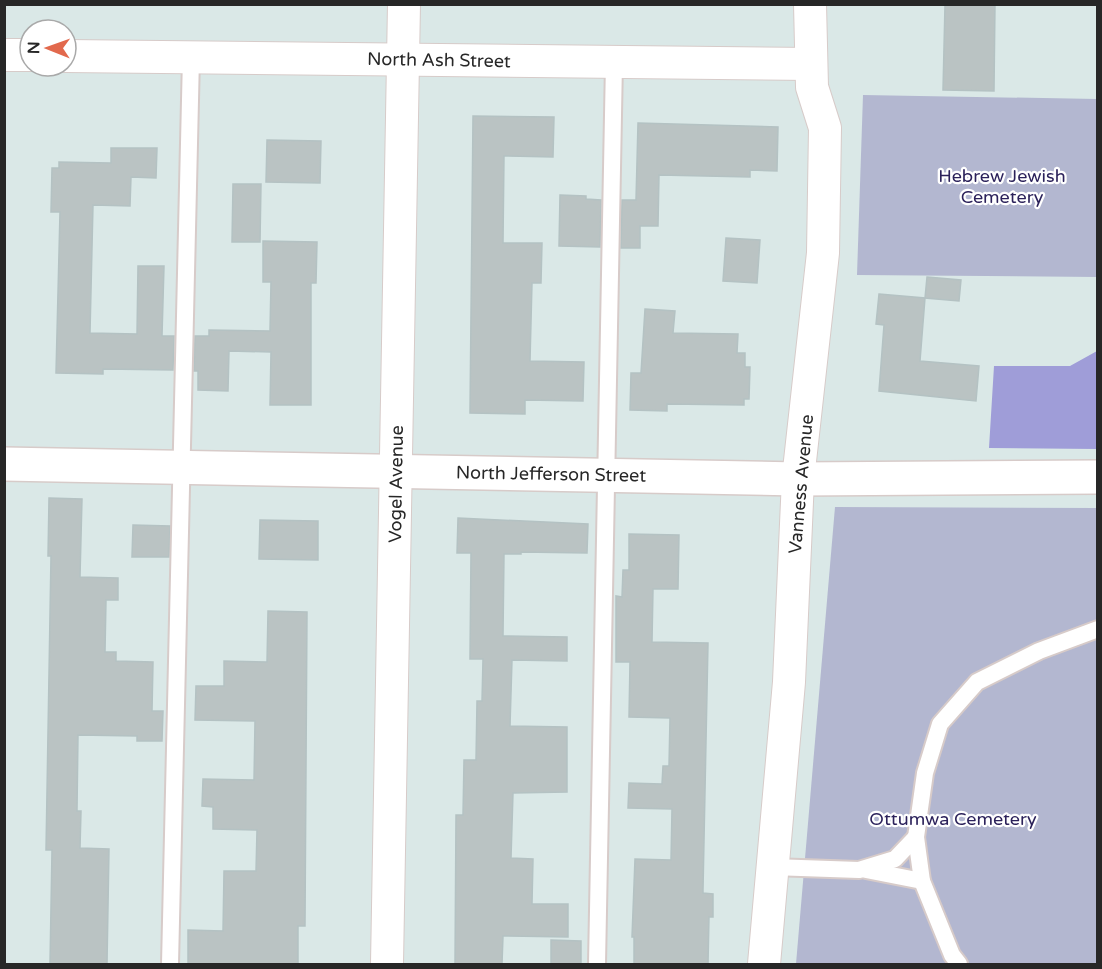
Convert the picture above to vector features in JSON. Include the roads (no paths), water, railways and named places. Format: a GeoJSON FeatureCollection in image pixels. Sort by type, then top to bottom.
{"type":"FeatureCollection","features":[{"type":"Feature","properties":{"kind":"street","name":"Vogel Avenue"},"geometry":{"type":"LineString","coordinates":[[387,964],[404,4]]}},
{"type":"Feature","properties":{"kind":"street","name":"Vanness Avenue"},"geometry":{"type":"LineString","coordinates":[[764,964],[789,682],[798,479],[823,254],[825,128],[812,87],[810,4]]}},
{"type":"Feature","properties":{"kind":"street","name":"North Ash Street"},"geometry":{"type":"LineString","coordinates":[[78,56],[811,64]]}},
{"type":"Feature","properties":{"kind":"street","name":"North Jefferson Street"},"geometry":{"type":"LineString","coordinates":[[4,464],[798,479],[1098,477]]}},
{"type":"Feature","properties":{"kind":"lane"},"geometry":{"type":"LineString","coordinates":[[170,964],[191,57]]}},
{"type":"Feature","properties":{"kind":"lane"},"geometry":{"type":"LineString","coordinates":[[597,964],[614,62]]}},
{"type":"Feature","properties":{"kind":"lane"},"geometry":{"type":"LineString","coordinates":[[959,964],[952,955],[922,880],[916,837],[925,773],[940,724],[977,682],[1040,651],[1098,629]]}},
{"type":"Feature","properties":{"kind":"lane"},"geometry":{"type":"LineString","coordinates":[[859,870],[895,859],[916,837]]}},
{"type":"Feature","properties":{"kind":"lane"},"geometry":{"type":"LineString","coordinates":[[772,867],[859,870],[922,880]]}},
{"type":"Feature","properties":{"kind":"park label","name":"Hebrew Jewish Cemetery"},"geometry":{"type":"Point","coordinates":[1002,186]}},
{"type":"Feature","properties":{"kind":"park label","name":"Ottumwa Cemetery"},"geometry":{"type":"Point","coordinates":[953,819]}}]}
